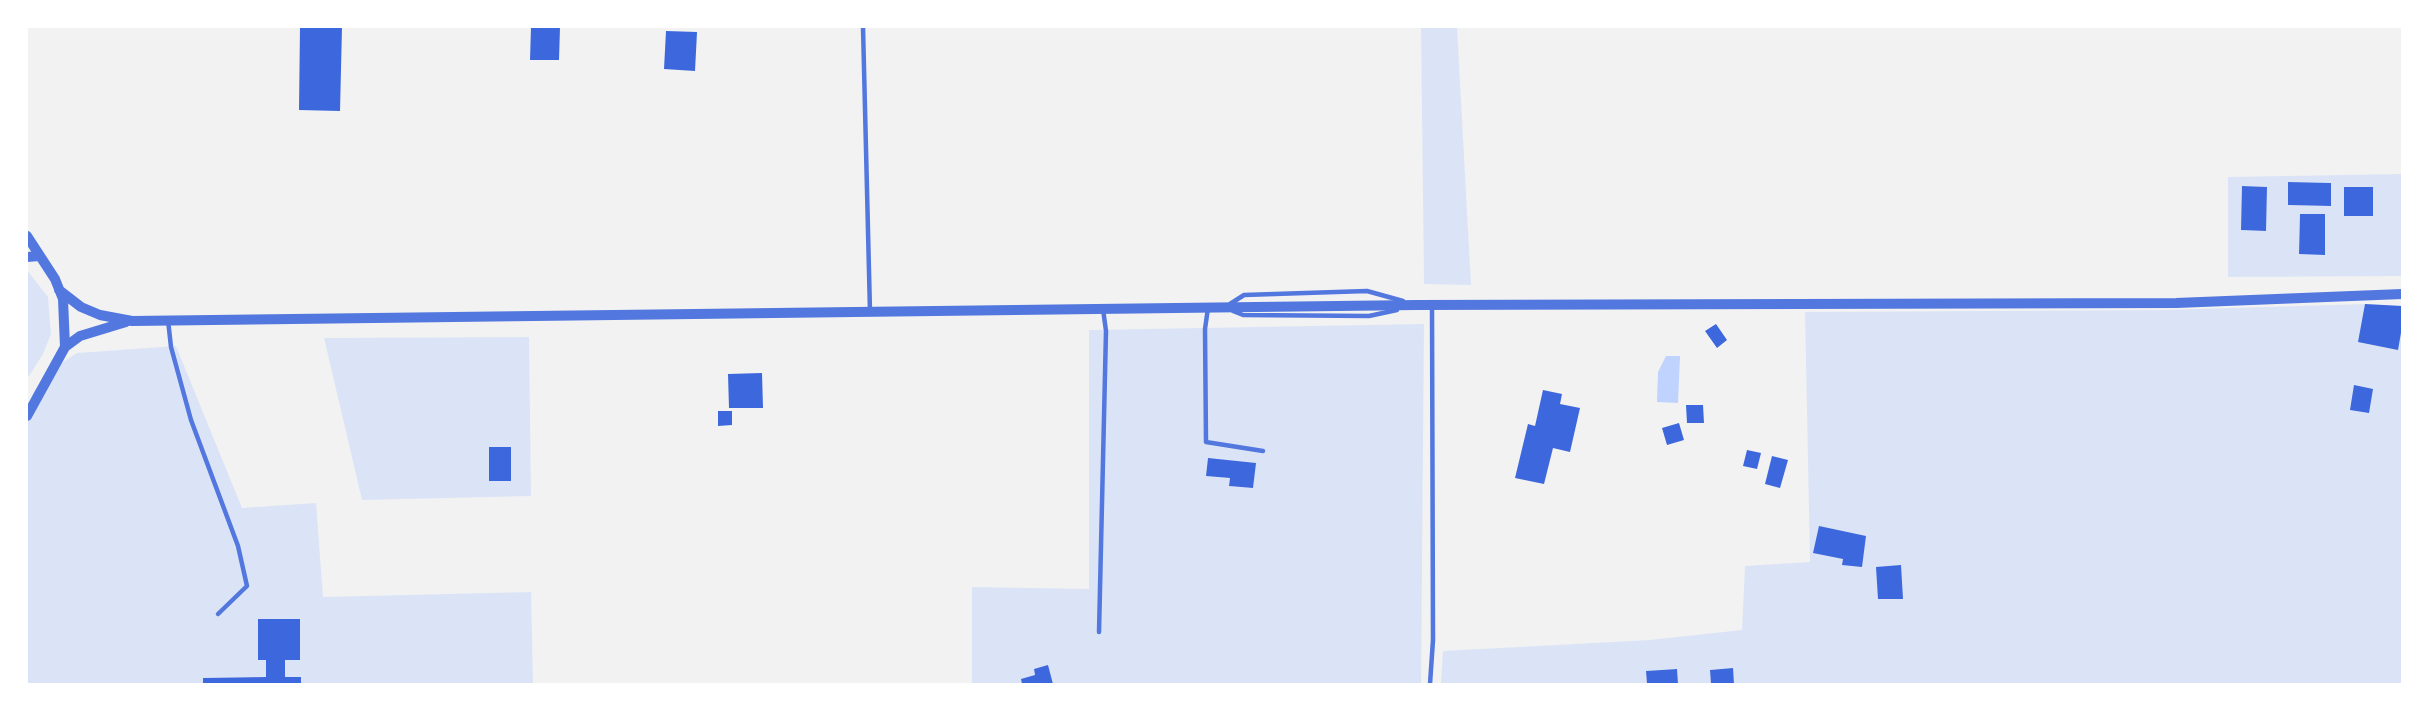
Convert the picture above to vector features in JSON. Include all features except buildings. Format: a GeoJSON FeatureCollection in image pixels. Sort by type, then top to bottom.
{"type":"FeatureCollection","features":[{"type":"Feature","properties":{"kind":"street"},"geometry":{"type":"LineString","coordinates":[[27,236],[55,279],[63,299],[65,347]]}},
{"type":"Feature","properties":{"kind":"street"},"geometry":{"type":"LineString","coordinates":[[27,257],[39,256]]}},
{"type":"Feature","properties":{"kind":"street"},"geometry":{"type":"LineString","coordinates":[[59,290],[81,307],[100,315],[132,321],[1417,305],[2164,303],[2402,294]]}},
{"type":"Feature","properties":{"kind":"street"},"geometry":{"type":"LineString","coordinates":[[27,416],[65,347],[80,336],[132,321]]}},
{"type":"Feature","properties":{"kind":"street"},"geometry":{"type":"LineString","coordinates":[[27,392],[40,392]]}},
{"type":"Feature","properties":{"kind":"lane"},"geometry":{"type":"LineString","coordinates":[[863,27],[870,312]]}},
{"type":"Feature","properties":{"kind":"lane"},"geometry":{"type":"LineString","coordinates":[[1430,684],[1433,640],[1432,305]]}},
{"type":"Feature","properties":{"kind":"lane"},"geometry":{"type":"LineString","coordinates":[[1208,308],[1204,329],[1206,442],[1263,451]]}},
{"type":"Feature","properties":{"kind":"lane"},"geometry":{"type":"LineString","coordinates":[[1099,632],[1106,331],[1104,309]]}},
{"type":"Feature","properties":{"kind":"lane"},"geometry":{"type":"LineString","coordinates":[[168,320],[171,346],[191,420],[238,546],[247,586],[218,614]]}},
{"type":"Feature","properties":{"kind":"shaded area"},"geometry":{"type":"Polygon","coordinates":[[[1421,27],[1457,27],[1471,285],[1424,284],[1421,27]]]}},
{"type":"Feature","properties":{"kind":"shaded area"},"geometry":{"type":"Polygon","coordinates":[[[2402,174],[2402,276],[2228,277],[2228,177],[2402,174]],[[2288,182],[2288,205],[2331,206],[2331,183],[2288,182]],[[2243,186],[2241,230],[2265,231],[2267,187],[2243,186]],[[2300,214],[2299,254],[2325,254],[2325,215],[2300,214]]]}},
{"type":"Feature","properties":{"kind":"shaded area"},"geometry":{"type":"Polygon","coordinates":[[[27,270],[48,297],[51,334],[43,354],[29,376],[27,376],[27,270]]]}},
{"type":"Feature","properties":{"kind":"shaded area"},"geometry":{"type":"Polygon","coordinates":[[[2365,304],[2402,306],[2402,684],[1734,684],[1732,668],[1710,670],[1711,684],[1678,684],[1676,669],[1646,671],[1647,684],[1441,684],[1443,651],[1650,640],[1742,630],[1745,566],[1810,562],[1805,312],[2162,310],[2365,304]]]}},
{"type":"Feature","properties":{"kind":"shaded area"},"geometry":{"type":"Polygon","coordinates":[[[1424,324],[1421,684],[1053,684],[1048,666],[1034,669],[1035,675],[1022,684],[972,684],[972,587],[1089,589],[1089,330],[1424,324]],[[1208,459],[1206,476],[1230,478],[1229,486],[1253,488],[1255,463],[1208,459]]]}},
{"type":"Feature","properties":{"kind":"shaded area"},"geometry":{"type":"Polygon","coordinates":[[[529,337],[531,496],[362,500],[324,338],[529,337]]]}},
{"type":"Feature","properties":{"kind":"shaded area"},"geometry":{"type":"Polygon","coordinates":[[[176,346],[242,508],[316,503],[323,597],[531,592],[533,684],[301,684],[301,677],[285,677],[285,660],[300,660],[299,619],[258,619],[258,660],[266,660],[266,677],[203,678],[203,684],[27,684],[27,407],[34,391],[52,369],[77,353],[176,346]]]}},
{"type":"Feature","properties":{"kind":"water"},"geometry":{"type":"Polygon","coordinates":[[[1666,356],[1680,356],[1678,403],[1657,402],[1658,372],[1666,356]]]}}]}
